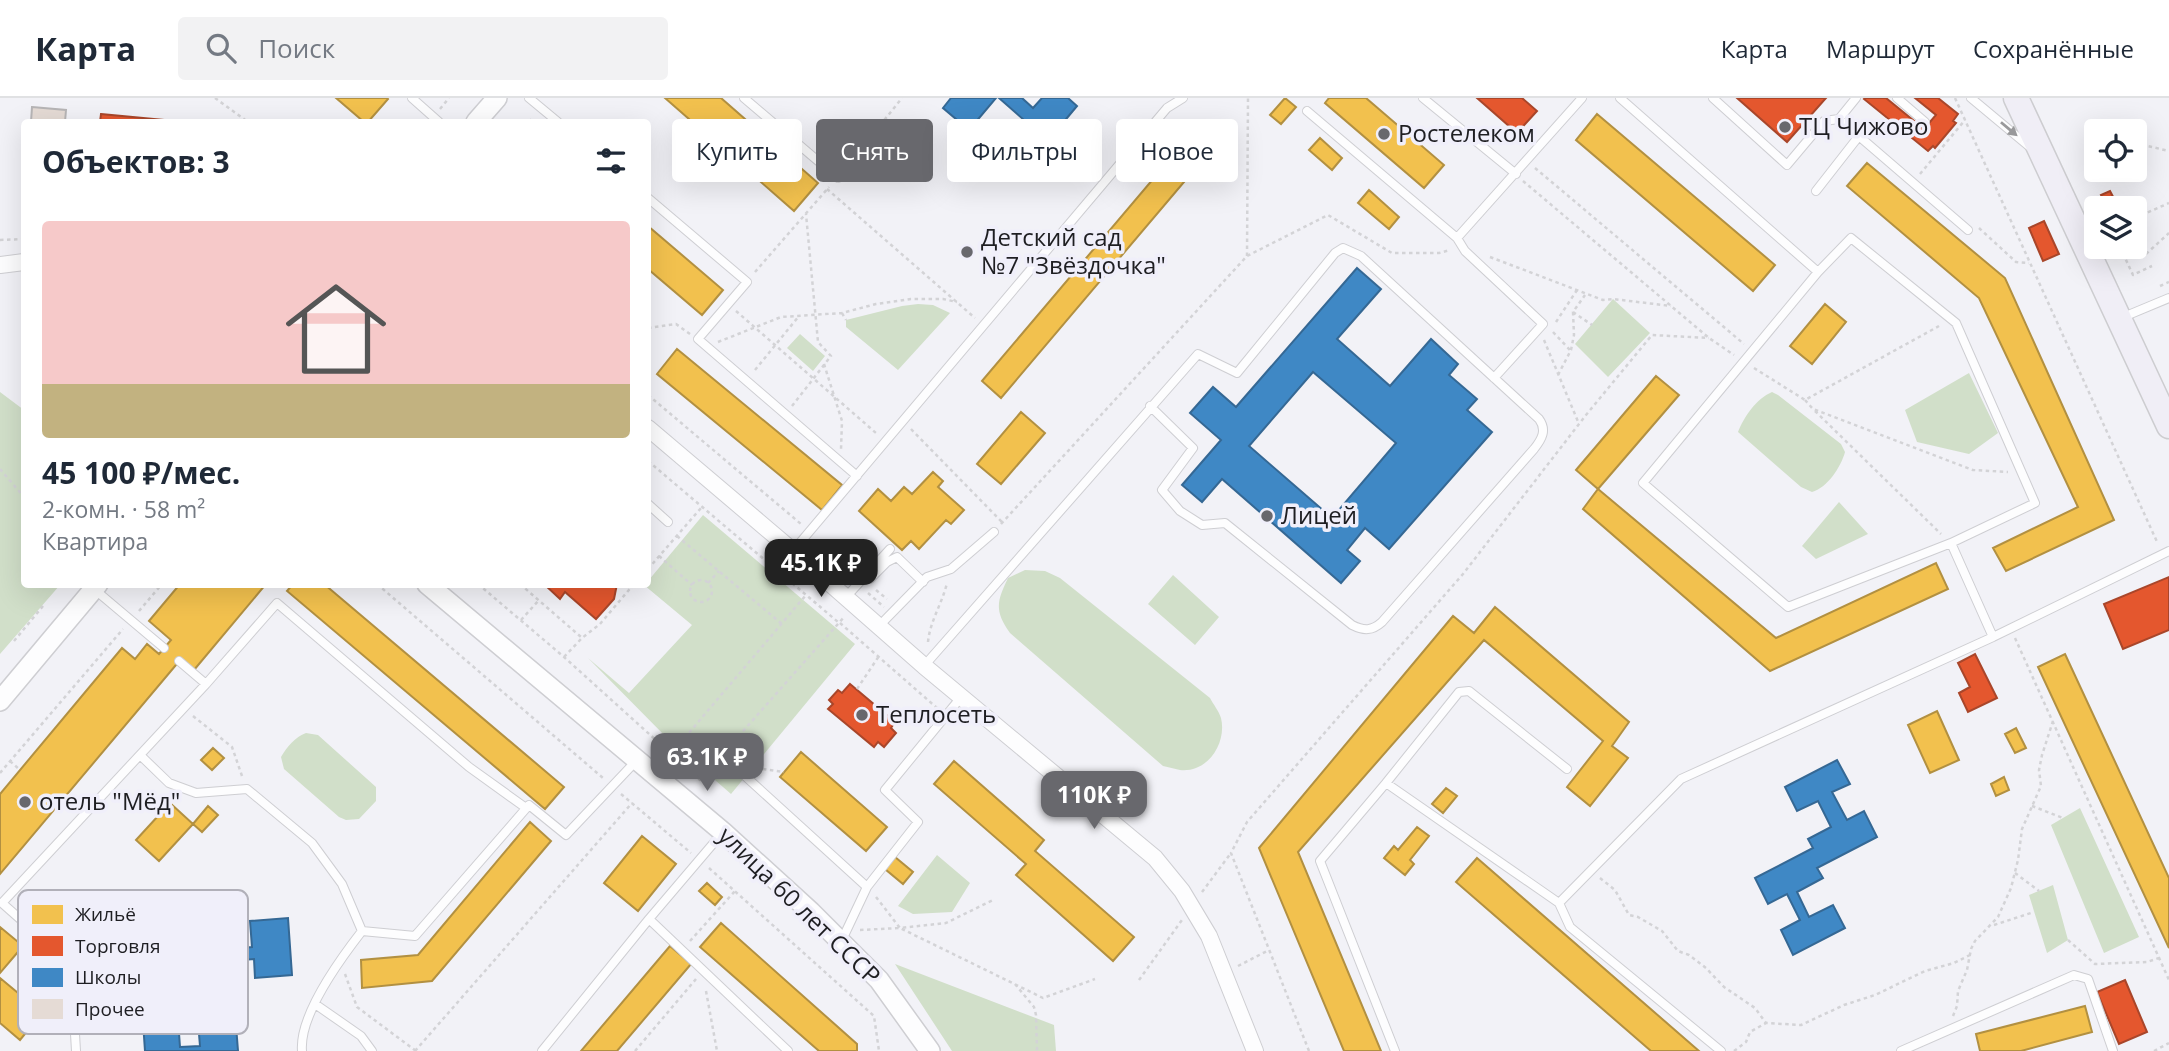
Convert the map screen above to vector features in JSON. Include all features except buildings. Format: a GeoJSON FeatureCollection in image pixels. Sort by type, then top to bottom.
{"type":"FeatureCollection","features":[{"type":"Feature","properties":{"kind":"main road"},"geometry":{"type":"LineString","coordinates":[[2016,98],[2169,426]]}},
{"type":"Feature","properties":{"kind":"street"},"geometry":{"type":"LineString","coordinates":[[479,119],[497,98]]}},
{"type":"Feature","properties":{"kind":"street"},"geometry":{"type":"LineString","coordinates":[[0,265],[21,262]]}},
{"type":"Feature","properties":{"kind":"street"},"geometry":{"type":"LineString","coordinates":[[651,431],[879,626],[928,662],[962,696],[1155,858],[1182,891],[1209,936],[1255,1051]]}},
{"type":"Feature","properties":{"kind":"street"},"geometry":{"type":"LineString","coordinates":[[0,701],[95,588]]}},
{"type":"Feature","properties":{"kind":"street","name":"улица 60 лет СССР"},"geometry":{"type":"LineString","coordinates":[[432,588],[723,832],[811,912],[843,937],[930,1051]]}},
{"type":"Feature","properties":{"kind":"lane"},"geometry":{"type":"LineString","coordinates":[[412,98],[436,119]]}},
{"type":"Feature","properties":{"kind":"lane"},"geometry":{"type":"LineString","coordinates":[[529,98],[554,119]]}},
{"type":"Feature","properties":{"kind":"lane"},"geometry":{"type":"LineString","coordinates":[[744,98],[816,159]]}},
{"type":"Feature","properties":{"kind":"lane"},"geometry":{"type":"LineString","coordinates":[[793,551],[1167,108],[1183,98]]}},
{"type":"Feature","properties":{"kind":"lane"},"geometry":{"type":"LineString","coordinates":[[1423,98],[1516,174]]}},
{"type":"Feature","properties":{"kind":"lane"},"geometry":{"type":"LineString","coordinates":[[1457,238],[1582,98]]}},
{"type":"Feature","properties":{"kind":"lane"},"geometry":{"type":"LineString","coordinates":[[1620,98],[1818,272]]}},
{"type":"Feature","properties":{"kind":"lane"},"geometry":{"type":"LineString","coordinates":[[1713,98],[1787,165],[1824,121],[1839,119],[1856,98]]}},
{"type":"Feature","properties":{"kind":"lane"},"geometry":{"type":"LineString","coordinates":[[1897,98],[1925,122]]}},
{"type":"Feature","properties":{"kind":"lane"},"geometry":{"type":"LineString","coordinates":[[1971,98],[2046,161]]}},
{"type":"Feature","properties":{"kind":"lane"},"geometry":{"type":"LineString","coordinates":[[1307,111],[1457,238],[1462,246],[1543,324],[1494,378]]}},
{"type":"Feature","properties":{"kind":"lane"},"geometry":{"type":"LineString","coordinates":[[1839,119],[1968,230]]}},
{"type":"Feature","properties":{"kind":"lane"},"geometry":{"type":"LineString","coordinates":[[1816,191],[1859,136]]}},
{"type":"Feature","properties":{"kind":"lane"},"geometry":{"type":"LineString","coordinates":[[651,201],[747,282],[698,339],[858,476]]}},
{"type":"Feature","properties":{"kind":"lane"},"geometry":{"type":"LineString","coordinates":[[1851,238],[1956,323],[2035,503],[1951,543],[1788,607],[1643,483],[1818,272],[1851,238]]}},
{"type":"Feature","properties":{"kind":"lane"},"geometry":{"type":"LineString","coordinates":[[928,662],[1150,406],[1198,354],[1237,373],[1335,253],[1343,248],[1360,256],[1494,378],[1543,424],[1543,435],[1382,622],[1372,630],[1352,625],[1225,523],[1202,525],[1180,511],[1162,490],[1193,448],[1150,406]]}},
{"type":"Feature","properties":{"kind":"lane"},"geometry":{"type":"LineString","coordinates":[[2119,319],[2169,298]]}},
{"type":"Feature","properties":{"kind":"lane"},"geometry":{"type":"LineString","coordinates":[[651,507],[668,522]]}},
{"type":"Feature","properties":{"kind":"lane"},"geometry":{"type":"LineString","coordinates":[[879,626],[928,577],[951,569],[994,532]]}},
{"type":"Feature","properties":{"kind":"lane"},"geometry":{"type":"LineString","coordinates":[[1951,543],[1993,637]]}},
{"type":"Feature","properties":{"kind":"lane"},"geometry":{"type":"LineString","coordinates":[[850,601],[890,550]]}},
{"type":"Feature","properties":{"kind":"lane"},"geometry":{"type":"LineString","coordinates":[[1559,903],[1681,779],[1993,637],[2166,553]]}},
{"type":"Feature","properties":{"kind":"lane"},"geometry":{"type":"LineString","coordinates":[[870,579],[887,562],[897,557],[923,582]]}},
{"type":"Feature","properties":{"kind":"lane"},"geometry":{"type":"LineString","coordinates":[[97,588],[164,648]]}},
{"type":"Feature","properties":{"kind":"lane"},"geometry":{"type":"LineString","coordinates":[[18,917],[2,903],[206,684],[277,603],[468,767],[526,808]]}},
{"type":"Feature","properties":{"kind":"lane"},"geometry":{"type":"LineString","coordinates":[[179,661],[206,684]]}},
{"type":"Feature","properties":{"kind":"lane"},"geometry":{"type":"LineString","coordinates":[[1395,1051],[1320,860],[1459,692],[1469,691],[1567,769]]}},
{"type":"Feature","properties":{"kind":"lane"},"geometry":{"type":"LineString","coordinates":[[843,937],[867,887],[918,822],[885,790],[962,696]]}},
{"type":"Feature","properties":{"kind":"lane"},"geometry":{"type":"LineString","coordinates":[[140,755],[169,783],[196,793],[247,789],[312,844],[342,884],[362,931]]}},
{"type":"Feature","properties":{"kind":"lane"},"geometry":{"type":"LineString","coordinates":[[722,755],[867,887]]}},
{"type":"Feature","properties":{"kind":"lane"},"geometry":{"type":"LineString","coordinates":[[362,931],[415,936],[529,805],[566,835],[637,760]]}},
{"type":"Feature","properties":{"kind":"lane"},"geometry":{"type":"LineString","coordinates":[[1386,783],[1559,903],[1570,927],[1721,1051]]}},
{"type":"Feature","properties":{"kind":"lane"},"geometry":{"type":"LineString","coordinates":[[542,1051],[723,832]]}},
{"type":"Feature","properties":{"kind":"lane"},"geometry":{"type":"LineString","coordinates":[[649,919],[788,1051]]}},
{"type":"Feature","properties":{"kind":"lane"},"geometry":{"type":"LineString","coordinates":[[302,1051],[301,1041],[314,1004],[340,959],[362,931]]}},
{"type":"Feature","properties":{"kind":"lane"},"geometry":{"type":"LineString","coordinates":[[1901,1051],[2074,975],[2088,979],[2113,1051]]}},
{"type":"Feature","properties":{"kind":"lane"},"geometry":{"type":"LineString","coordinates":[[314,1004],[361,1037],[372,1051]]}},
{"type":"Feature","properties":{"kind":"path"},"geometry":{"type":"LineString","coordinates":[[215,98],[244,119]]}},
{"type":"Feature","properties":{"kind":"path"},"geometry":{"type":"LineString","coordinates":[[885,119],[902,98]]}},
{"type":"Feature","properties":{"kind":"path"},"geometry":{"type":"LineString","coordinates":[[1247,256],[1248,98]]}},
{"type":"Feature","properties":{"kind":"path"},"geometry":{"type":"LineString","coordinates":[[1955,98],[2029,263],[2166,553]]}},
{"type":"Feature","properties":{"kind":"path"},"geometry":{"type":"LineString","coordinates":[[1920,174],[1965,120]]}},
{"type":"Feature","properties":{"kind":"path"},"geometry":{"type":"LineString","coordinates":[[2147,146],[2169,151]]}},
{"type":"Feature","properties":{"kind":"path"},"geometry":{"type":"LineString","coordinates":[[1532,166],[1752,351]]}},
{"type":"Feature","properties":{"kind":"path"},"geometry":{"type":"LineString","coordinates":[[1516,174],[1709,338],[1805,400],[1951,543]]}},
{"type":"Feature","properties":{"kind":"path"},"geometry":{"type":"LineString","coordinates":[[747,282],[834,182]]}},
{"type":"Feature","properties":{"kind":"path"},"geometry":{"type":"LineString","coordinates":[[827,189],[984,326]]}},
{"type":"Feature","properties":{"kind":"path"},"geometry":{"type":"LineString","coordinates":[[2147,213],[2169,203]]}},
{"type":"Feature","properties":{"kind":"path"},"geometry":{"type":"LineString","coordinates":[[786,414],[831,356],[818,342],[806,214]]}},
{"type":"Feature","properties":{"kind":"path"},"geometry":{"type":"LineString","coordinates":[[1978,226],[2016,262],[2029,263]]}},
{"type":"Feature","properties":{"kind":"path"},"geometry":{"type":"LineString","coordinates":[[2147,253],[2169,233]]}},
{"type":"Feature","properties":{"kind":"path"},"geometry":{"type":"LineString","coordinates":[[0,240],[21,239]]}},
{"type":"Feature","properties":{"kind":"path"},"geometry":{"type":"LineString","coordinates":[[1462,246],[1603,300],[1671,306]]}},
{"type":"Feature","properties":{"kind":"path"},"geometry":{"type":"LineString","coordinates":[[2126,259],[2133,275],[2152,266]]}},
{"type":"Feature","properties":{"kind":"path"},"geometry":{"type":"LineString","coordinates":[[2161,286],[2169,282]]}},
{"type":"Feature","properties":{"kind":"path"},"geometry":{"type":"LineString","coordinates":[[1571,350],[1551,330],[1577,290]]}},
{"type":"Feature","properties":{"kind":"path"},"geometry":{"type":"LineString","coordinates":[[1558,374],[1571,350],[1574,335],[1573,312],[1586,294]]}},
{"type":"Feature","properties":{"kind":"path"},"geometry":{"type":"LineString","coordinates":[[651,328],[676,324],[698,339],[715,344],[781,317],[842,313],[911,299],[957,302]]}},
{"type":"Feature","properties":{"kind":"path"},"geometry":{"type":"LineString","coordinates":[[727,304],[887,442]]}},
{"type":"Feature","properties":{"kind":"path"},"geometry":{"type":"LineString","coordinates":[[1573,312],[1592,325]]}},
{"type":"Feature","properties":{"kind":"path"},"geometry":{"type":"LineString","coordinates":[[842,313],[846,320]]}},
{"type":"Feature","properties":{"kind":"path"},"geometry":{"type":"LineString","coordinates":[[746,381],[799,316]]}},
{"type":"Feature","properties":{"kind":"path"},"geometry":{"type":"LineString","coordinates":[[1805,400],[1951,319]]}},
{"type":"Feature","properties":{"kind":"path"},"geometry":{"type":"LineString","coordinates":[[1309,1051],[1231,853],[1247,822],[1463,574],[1651,334],[1709,338]]}},
{"type":"Feature","properties":{"kind":"path"},"geometry":{"type":"LineString","coordinates":[[1544,340],[1579,424]]}},
{"type":"Feature","properties":{"kind":"path"},"geometry":{"type":"LineString","coordinates":[[824,364],[842,421],[842,444],[837,458]]}},
{"type":"Feature","properties":{"kind":"path"},"geometry":{"type":"LineString","coordinates":[[651,398],[840,557],[835,563]]}},
{"type":"Feature","properties":{"kind":"path"},"geometry":{"type":"LineString","coordinates":[[1813,409],[1973,470],[2021,472]]}},
{"type":"Feature","properties":{"kind":"path"},"geometry":{"type":"LineString","coordinates":[[904,422],[1003,522]]}},
{"type":"Feature","properties":{"kind":"path"},"geometry":{"type":"LineString","coordinates":[[651,464],[946,716]]}},
{"type":"Feature","properties":{"kind":"path"},"geometry":{"type":"LineString","coordinates":[[0,469],[21,494]]}},
{"type":"Feature","properties":{"kind":"path"},"geometry":{"type":"LineString","coordinates":[[651,565],[701,508]]}},
{"type":"Feature","properties":{"kind":"path"},"geometry":{"type":"LineString","coordinates":[[677,536],[782,624]]}},
{"type":"Feature","properties":{"kind":"path"},"geometry":{"type":"LineString","coordinates":[[659,556],[692,585]]}},
{"type":"Feature","properties":{"kind":"path"},"geometry":{"type":"LineString","coordinates":[[928,662],[930,625],[940,608],[951,569]]}},
{"type":"Feature","properties":{"kind":"path"},"geometry":{"type":"LineString","coordinates":[[708,583],[719,571]]}},
{"type":"Feature","properties":{"kind":"path"},"geometry":{"type":"LineString","coordinates":[[700,580],[708,583],[712,590],[710,598],[702,602],[694,600],[690,593],[692,585],[700,580]]}},
{"type":"Feature","properties":{"kind":"path"},"geometry":{"type":"LineString","coordinates":[[0,773],[159,588]]}},
{"type":"Feature","properties":{"kind":"path"},"geometry":{"type":"LineString","coordinates":[[382,588],[699,859],[874,1016],[880,1051]]}},
{"type":"Feature","properties":{"kind":"path"},"geometry":{"type":"LineString","coordinates":[[483,588],[700,780],[839,622],[850,601]]}},
{"type":"Feature","properties":{"kind":"path"},"geometry":{"type":"LineString","coordinates":[[525,588],[582,638]]}},
{"type":"Feature","properties":{"kind":"path"},"geometry":{"type":"LineString","coordinates":[[564,657],[600,624],[631,588]]}},
{"type":"Feature","properties":{"kind":"path"},"geometry":{"type":"LineString","coordinates":[[671,754],[806,596]]}},
{"type":"Feature","properties":{"kind":"path"},"geometry":{"type":"LineString","coordinates":[[521,620],[539,600]]}},
{"type":"Feature","properties":{"kind":"path"},"geometry":{"type":"LineString","coordinates":[[14,641],[44,606]]}},
{"type":"Feature","properties":{"kind":"path"},"geometry":{"type":"LineString","coordinates":[[2011,628],[2169,980]]}},
{"type":"Feature","properties":{"kind":"path"},"geometry":{"type":"LineString","coordinates":[[857,689],[879,656]]}},
{"type":"Feature","properties":{"kind":"path"},"geometry":{"type":"LineString","coordinates":[[183,708],[232,747],[247,789]]}},
{"type":"Feature","properties":{"kind":"path"},"geometry":{"type":"LineString","coordinates":[[1948,1031],[1975,941],[1998,917],[2015,873],[2022,828],[2041,786],[2039,770],[2053,721]]}},
{"type":"Feature","properties":{"kind":"path"},"geometry":{"type":"LineString","coordinates":[[10,761],[20,770]]}},
{"type":"Feature","properties":{"kind":"path"},"geometry":{"type":"LineString","coordinates":[[732,764],[784,772]]}},
{"type":"Feature","properties":{"kind":"path"},"geometry":{"type":"LineString","coordinates":[[340,959],[356,1007],[415,1051],[632,803]]}},
{"type":"Feature","properties":{"kind":"path"},"geometry":{"type":"LineString","coordinates":[[2032,806],[2063,818]]}},
{"type":"Feature","properties":{"kind":"path"},"geometry":{"type":"LineString","coordinates":[[1592,869],[1615,890],[1629,915],[1638,917],[1662,931],[1678,951],[1689,955],[1724,987],[1755,1008],[1766,1023]]}},
{"type":"Feature","properties":{"kind":"path"},"geometry":{"type":"LineString","coordinates":[[2015,873],[2039,891]]}},
{"type":"Feature","properties":{"kind":"path"},"geometry":{"type":"LineString","coordinates":[[867,887],[900,928],[1043,998],[1095,979]]}},
{"type":"Feature","properties":{"kind":"path"},"geometry":{"type":"LineString","coordinates":[[682,950],[735,891]]}},
{"type":"Feature","properties":{"kind":"path"},"geometry":{"type":"LineString","coordinates":[[843,937],[946,923],[993,900]]}},
{"type":"Feature","properties":{"kind":"path"},"geometry":{"type":"LineString","coordinates":[[1992,926],[2034,912]]}},
{"type":"Feature","properties":{"kind":"path"},"geometry":{"type":"LineString","coordinates":[[2068,940],[2095,964],[2147,962],[2159,958]]}},
{"type":"Feature","properties":{"kind":"path"},"geometry":{"type":"LineString","coordinates":[[1224,973],[1269,950]]}},
{"type":"Feature","properties":{"kind":"path"},"geometry":{"type":"LineString","coordinates":[[1734,1051],[1746,1042],[1750,1032],[1766,1023],[1801,1025],[1925,971],[1954,963],[1970,955]]}},
{"type":"Feature","properties":{"kind":"path"},"geometry":{"type":"LineString","coordinates":[[635,1051],[703,971]]}},
{"type":"Feature","properties":{"kind":"path"},"geometry":{"type":"LineString","coordinates":[[703,971],[717,1051]]}},
{"type":"Feature","properties":{"kind":"path"},"geometry":{"type":"LineString","coordinates":[[1015,984],[1034,1007],[1037,1015],[1037,1051]]}},
{"type":"Feature","properties":{"kind":"path"},"geometry":{"type":"LineString","coordinates":[[2154,1051],[2169,1043]]}},
{"type":"Feature","properties":{"kind":"green space"},"geometry":{"type":"Polygon","coordinates":[[[1613,299],[1650,333],[1608,377],[1575,344],[1613,299]]]}},
{"type":"Feature","properties":{"kind":"green space"},"geometry":{"type":"Polygon","coordinates":[[[918,304],[933,305],[950,313],[898,370],[846,327],[846,320],[918,304]]]}},
{"type":"Feature","properties":{"kind":"green space"},"geometry":{"type":"Polygon","coordinates":[[[800,334],[825,356],[813,371],[787,348],[800,334]]]}},
{"type":"Feature","properties":{"kind":"green space"},"geometry":{"type":"Polygon","coordinates":[[[1969,373],[1998,433],[1969,454],[1917,442],[1905,410],[1969,373]]]}},
{"type":"Feature","properties":{"kind":"green space"},"geometry":{"type":"Polygon","coordinates":[[[0,392],[21,408],[21,588],[57,588],[0,654],[0,392]]]}},
{"type":"Feature","properties":{"kind":"green space"},"geometry":{"type":"Polygon","coordinates":[[[1772,392],[1841,444],[1845,452],[1833,476],[1818,490],[1812,492],[1801,487],[1738,432],[1751,409],[1772,392]]]}},
{"type":"Feature","properties":{"kind":"green space"},"geometry":{"type":"Polygon","coordinates":[[[1839,502],[1868,534],[1816,559],[1802,546],[1839,502]]]}},
{"type":"Feature","properties":{"kind":"green space"},"geometry":{"type":"Polygon","coordinates":[[[703,515],[855,644],[731,794],[668,739],[588,658],[629,693],[692,625],[648,588],[651,588],[651,577],[703,515]]]}},
{"type":"Feature","properties":{"kind":"green space"},"geometry":{"type":"Polygon","coordinates":[[[1025,570],[1045,571],[1060,578],[1210,698],[1220,715],[1222,728],[1218,746],[1207,761],[1190,770],[1163,766],[1010,633],[999,612],[1001,593],[1008,578],[1025,570]]]}},
{"type":"Feature","properties":{"kind":"green space"},"geometry":{"type":"Polygon","coordinates":[[[1173,575],[1219,617],[1195,645],[1148,604],[1173,575]]]}},
{"type":"Feature","properties":{"kind":"green space"},"geometry":{"type":"Polygon","coordinates":[[[306,733],[318,735],[376,787],[376,801],[359,819],[346,820],[339,817],[284,769],[281,757],[298,737],[306,733]]]}},
{"type":"Feature","properties":{"kind":"green space"},"geometry":{"type":"Polygon","coordinates":[[[2080,808],[2139,937],[2104,953],[2051,825],[2080,808]]]}},
{"type":"Feature","properties":{"kind":"green space"},"geometry":{"type":"Polygon","coordinates":[[[937,855],[970,883],[952,912],[913,914],[898,906],[937,855]]]}},
{"type":"Feature","properties":{"kind":"green space"},"geometry":{"type":"Polygon","coordinates":[[[2053,885],[2068,940],[2047,953],[2029,895],[2053,885]]]}},
{"type":"Feature","properties":{"kind":"green space"},"geometry":{"type":"Polygon","coordinates":[[[895,964],[1054,1025],[1056,1051],[952,1051],[895,964]]]}},
{"type":"Feature","properties":{"kind":"place","name":"ТЦ Чижово"},"geometry":{"type":"Point","coordinates":[1785,127]}},
{"type":"Feature","properties":{"kind":"place","name":"Ростелеком"},"geometry":{"type":"Point","coordinates":[1384,134]}},
{"type":"Feature","properties":{"kind":"place","name":"Детский сад №7 \"Звёздочка\""},"geometry":{"type":"Point","coordinates":[967,252]}},
{"type":"Feature","properties":{"kind":"place","name":"Лицей"},"geometry":{"type":"Point","coordinates":[1267,516]}},
{"type":"Feature","properties":{"kind":"place","name":"Теплосеть"},"geometry":{"type":"Point","coordinates":[862,715]}},
{"type":"Feature","properties":{"kind":"place","name":"отель \"Мёд\""},"geometry":{"type":"Point","coordinates":[25,802]}}]}
